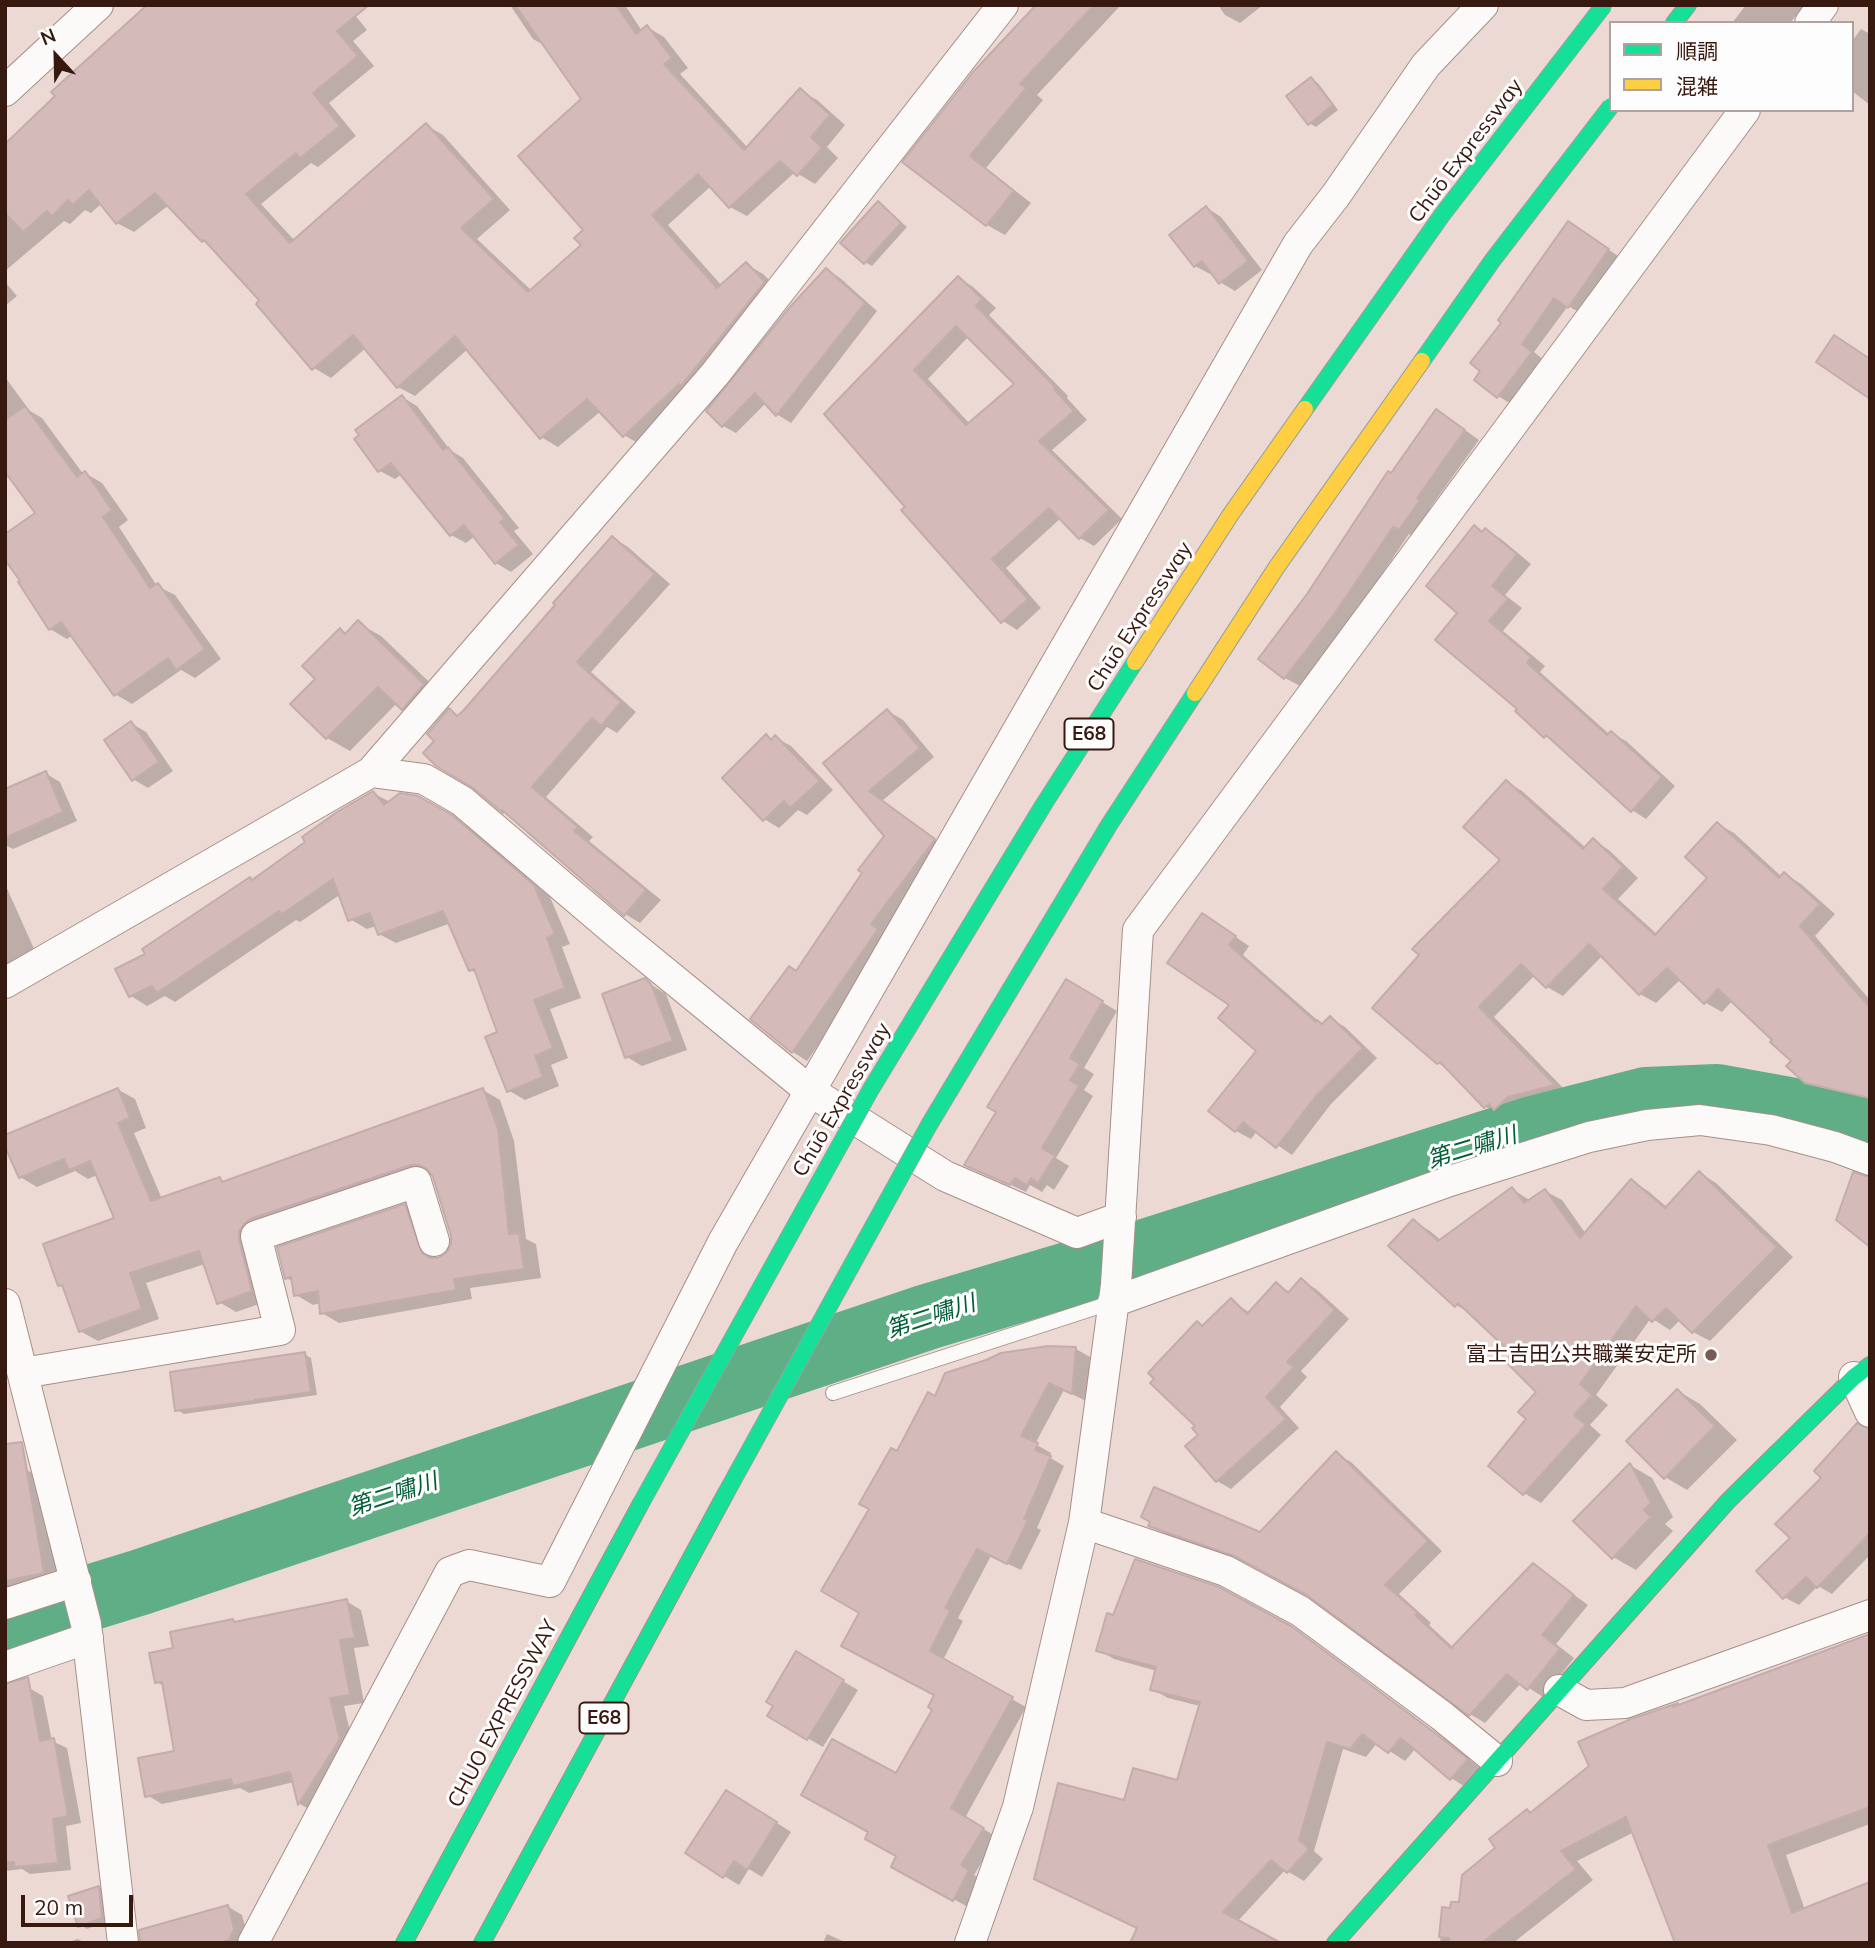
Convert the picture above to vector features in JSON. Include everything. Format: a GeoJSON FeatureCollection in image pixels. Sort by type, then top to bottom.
{"type":"FeatureCollection","features":[{"type":"Feature","properties":{"kind":"main road","name":"Chūō Expressway"},"geometry":{"type":"LineString","coordinates":[[640,1505],[871,1089],[1044,804],[1231,514],[1442,215],[1604,5]]}},
{"type":"Feature","properties":{"kind":"main road"},"geometry":{"type":"LineString","coordinates":[[1676,21],[1688,5]]}},
{"type":"Feature","properties":{"kind":"main road","name":"E68"},"geometry":{"type":"LineString","coordinates":[[482,1943],[929,1125],[1109,825],[1284,556],[1492,261],[1609,109]]}},
{"type":"Feature","properties":{"kind":"main road"},"geometry":{"type":"LineString","coordinates":[[1335,1943],[1728,1501],[1862,1371]]}},
{"type":"Feature","properties":{"kind":"main road","name":"CHUO EXPRESSWAY"},"geometry":{"type":"LineString","coordinates":[[404,1943],[640,1505]]}},
{"type":"Feature","properties":{"kind":"street"},"geometry":{"type":"LineString","coordinates":[[5,91],[98,5]]}},
{"type":"Feature","properties":{"kind":"street"},"geometry":{"type":"LineString","coordinates":[[5,983],[371,772],[715,374],[1003,5]]}},
{"type":"Feature","properties":{"kind":"street"},"geometry":{"type":"LineString","coordinates":[[253,1943],[450,1572],[469,1565],[551,1582],[723,1242],[1298,244],[1336,195],[1426,65],[1483,5]]}},
{"type":"Feature","properties":{"kind":"street"},"geometry":{"type":"LineString","coordinates":[[1811,21],[1823,5]]}},
{"type":"Feature","properties":{"kind":"street"},"geometry":{"type":"LineString","coordinates":[[970,1943],[1018,1807],[1084,1523],[1120,1229],[1138,930],[1744,112]]}},
{"type":"Feature","properties":{"kind":"street"},"geometry":{"type":"LineString","coordinates":[[371,772],[424,779],[462,801],[617,933],[810,1091],[945,1176],[1077,1233],[1120,1229]]}},
{"type":"Feature","properties":{"kind":"street"},"geometry":{"type":"LineString","coordinates":[[1114,1293],[1589,1137],[1647,1125],[1700,1120],[1771,1130],[1835,1147],[1870,1160]]}},
{"type":"Feature","properties":{"kind":"street"},"geometry":{"type":"LineString","coordinates":[[23,1373],[280,1330],[256,1236],[416,1182],[433,1241]]}},
{"type":"Feature","properties":{"kind":"street"},"geometry":{"type":"LineString","coordinates":[[5,1304],[87,1631],[123,1943]]}},
{"type":"Feature","properties":{"kind":"street"},"geometry":{"type":"LineString","coordinates":[[1862,1371],[1870,1412]]}},
{"type":"Feature","properties":{"kind":"street"},"geometry":{"type":"LineString","coordinates":[[1084,1523],[1226,1571],[1300,1611],[1497,1760]]}},
{"type":"Feature","properties":{"kind":"street"},"geometry":{"type":"LineString","coordinates":[[5,1604],[76,1581]]}},
{"type":"Feature","properties":{"kind":"street"},"geometry":{"type":"LineString","coordinates":[[1559,1690],[1586,1705],[1625,1703],[1870,1615]]}},
{"type":"Feature","properties":{"kind":"street"},"geometry":{"type":"LineString","coordinates":[[5,1667],[87,1631]]}},
{"type":"Feature","properties":{"kind":"lane"},"geometry":{"type":"LineString","coordinates":[[833,1393],[1114,1293]]}},
{"type":"Feature","properties":{"kind":"building"},"geometry":{"type":"Polygon","coordinates":[[[147,5],[369,5],[337,31],[358,56],[313,93],[340,126],[300,158],[296,153],[246,194],[290,243],[426,123],[494,199],[461,228],[528,292],[581,245],[574,238],[583,230],[518,156],[581,99],[515,5],[616,5],[636,34],[647,25],[672,58],[664,64],[744,150],[800,88],[830,115],[811,137],[822,148],[797,176],[780,161],[729,208],[698,174],[652,215],[717,288],[746,262],[765,282],[681,386],[679,384],[623,437],[587,399],[540,439],[455,336],[397,388],[353,335],[312,370],[256,304],[259,300],[204,240],[202,242],[155,193],[116,224],[89,190],[73,205],[68,200],[52,216],[47,211],[23,232],[5,213],[5,144],[55,96],[51,92],[147,5]]]}},
{"type":"Feature","properties":{"kind":"building"},"geometry":{"type":"Polygon","coordinates":[[[1036,5],[1094,5],[1020,84],[1026,88],[970,156],[1014,191],[986,226],[902,162],[973,72],[1036,5]]]}},
{"type":"Feature","properties":{"kind":"building"},"geometry":{"type":"Polygon","coordinates":[[[1311,77],[1333,105],[1308,125],[1286,96],[1311,77]]]}},
{"type":"Feature","properties":{"kind":"building"},"geometry":{"type":"Polygon","coordinates":[[[878,201],[901,223],[864,264],[840,243],[878,201]]]}},
{"type":"Feature","properties":{"kind":"building"},"geometry":{"type":"Polygon","coordinates":[[[1206,206],[1248,261],[1219,284],[1202,261],[1194,267],[1169,235],[1206,206]]]}},
{"type":"Feature","properties":{"kind":"building"},"geometry":{"type":"Polygon","coordinates":[[[1568,221],[1609,249],[1568,308],[1554,298],[1522,344],[1532,352],[1497,398],[1474,380],[1480,371],[1470,363],[1501,323],[1498,320],[1568,221]]]}},
{"type":"Feature","properties":{"kind":"building"},"geometry":{"type":"Polygon","coordinates":[[[826,268],[865,303],[776,416],[755,393],[722,427],[706,411],[789,308],[826,268]]]}},
{"type":"Feature","properties":{"kind":"building"},"geometry":{"type":"Polygon","coordinates":[[[958,276],[982,299],[976,306],[1055,387],[1074,411],[1039,441],[1109,510],[1079,539],[1049,508],[992,559],[1028,599],[1001,623],[901,510],[905,507],[824,414],[958,276]],[[956,326],[914,370],[966,425],[1014,384],[956,326]]]}},
{"type":"Feature","properties":{"kind":"building"},"geometry":{"type":"Polygon","coordinates":[[[1834,335],[1870,359],[1870,399],[1816,362],[1834,335]]]}},
{"type":"Feature","properties":{"kind":"building"},"geometry":{"type":"Polygon","coordinates":[[[402,395],[443,450],[448,447],[505,519],[500,522],[519,545],[495,564],[464,525],[450,536],[391,463],[378,472],[354,439],[359,435],[355,430],[402,395]]]}},
{"type":"Feature","properties":{"kind":"building"},"geometry":{"type":"Polygon","coordinates":[[[25,406],[77,477],[85,471],[112,510],[103,517],[150,588],[158,583],[205,649],[176,670],[168,658],[114,696],[61,622],[49,630],[5,560],[5,534],[35,513],[5,472],[5,420],[25,406]]]}},
{"type":"Feature","properties":{"kind":"building"},"geometry":{"type":"Polygon","coordinates":[[[1436,409],[1465,430],[1417,498],[1420,500],[1399,530],[1393,527],[1335,613],[1284,679],[1258,659],[1307,594],[1388,471],[1391,473],[1436,409]]]}},
{"type":"Feature","properties":{"kind":"building"},"geometry":{"type":"Polygon","coordinates":[[[1474,525],[1482,532],[1485,528],[1517,554],[1492,586],[1508,599],[1489,621],[1531,657],[1527,663],[1607,735],[1611,731],[1662,777],[1631,812],[1546,735],[1544,738],[1515,711],[1517,709],[1435,640],[1457,613],[1426,586],[1474,525]]]}},
{"type":"Feature","properties":{"kind":"building"},"geometry":{"type":"Polygon","coordinates":[[[612,536],[655,574],[577,662],[621,702],[601,726],[592,718],[532,787],[578,827],[574,831],[646,890],[624,916],[502,810],[503,813],[473,788],[436,766],[423,753],[434,741],[427,734],[449,708],[457,716],[463,711],[612,536]]]}},
{"type":"Feature","properties":{"kind":"building"},"geometry":{"type":"Polygon","coordinates":[[[358,620],[424,684],[402,710],[378,687],[326,739],[290,704],[315,679],[302,666],[340,628],[345,634],[358,620]]]}},
{"type":"Feature","properties":{"kind":"building"},"geometry":{"type":"Polygon","coordinates":[[[887,709],[920,748],[869,791],[935,839],[871,924],[878,929],[792,1053],[750,1019],[789,966],[796,971],[862,873],[858,870],[884,836],[823,763],[887,709]]]}},
{"type":"Feature","properties":{"kind":"building"},"geometry":{"type":"Polygon","coordinates":[[[131,721],[159,762],[132,781],[104,740],[131,721]]]}},
{"type":"Feature","properties":{"kind":"building"},"geometry":{"type":"Polygon","coordinates":[[[766,734],[771,740],[775,735],[820,781],[790,808],[784,801],[763,821],[722,778],[766,734]]]}},
{"type":"Feature","properties":{"kind":"building"},"geometry":{"type":"Polygon","coordinates":[[[46,771],[63,812],[5,838],[5,789],[46,771]]]}},
{"type":"Feature","properties":{"kind":"building"},"geometry":{"type":"Polygon","coordinates":[[[1506,780],[1583,849],[1593,838],[1623,867],[1603,889],[1655,935],[1707,878],[1685,857],[1717,822],[1779,878],[1784,872],[1820,904],[1800,926],[1870,1008],[1870,1098],[1805,1083],[1786,1066],[1791,1061],[1770,1042],[1772,1040],[1718,989],[1704,1004],[1667,968],[1639,995],[1589,944],[1546,988],[1521,964],[1479,1007],[1555,1085],[1508,1097],[1494,1110],[1489,1104],[1484,1108],[1440,1062],[1437,1064],[1372,1008],[1419,955],[1412,949],[1500,860],[1463,827],[1506,780]]]}},
{"type":"Feature","properties":{"kind":"building"},"geometry":{"type":"Polygon","coordinates":[[[373,791],[384,805],[400,793],[418,796],[452,815],[534,885],[555,934],[547,938],[565,988],[534,1000],[553,1048],[535,1056],[543,1077],[507,1092],[485,1037],[497,1032],[474,969],[469,971],[443,911],[378,935],[370,913],[348,921],[333,879],[282,914],[279,911],[157,993],[152,986],[129,997],[115,969],[145,954],[142,949],[250,877],[252,880],[305,842],[302,837],[373,791]]]}},
{"type":"Feature","properties":{"kind":"building"},"geometry":{"type":"Polygon","coordinates":[[[1202,913],[1236,936],[1229,945],[1316,1022],[1317,1020],[1322,1024],[1330,1016],[1363,1048],[1316,1096],[1276,1148],[1243,1122],[1235,1132],[1208,1111],[1256,1051],[1218,1018],[1229,1005],[1167,963],[1202,913]]]}},
{"type":"Feature","properties":{"kind":"building"},"geometry":{"type":"Polygon","coordinates":[[[645,978],[651,984],[673,1041],[625,1058],[602,994],[645,978]]]}},
{"type":"Feature","properties":{"kind":"building"},"geometry":{"type":"Polygon","coordinates":[[[1066,979],[1103,1001],[1070,1058],[1080,1064],[1070,1080],[1079,1086],[1042,1148],[1055,1156],[1038,1183],[1031,1178],[1027,1185],[1015,1178],[1010,1185],[964,1165],[996,1112],[987,1107],[1066,979]]]}},
{"type":"Feature","properties":{"kind":"building"},"geometry":{"type":"Polygon","coordinates":[[[118,1088],[130,1118],[118,1123],[151,1201],[220,1177],[222,1182],[483,1088],[498,1129],[509,1234],[519,1233],[524,1269],[454,1279],[456,1290],[320,1314],[318,1291],[294,1296],[291,1277],[285,1279],[277,1247],[405,1204],[422,1253],[429,1258],[438,1258],[447,1252],[451,1236],[433,1177],[427,1169],[411,1165],[250,1219],[239,1231],[239,1240],[252,1291],[217,1304],[199,1251],[130,1273],[142,1309],[79,1332],[43,1244],[114,1218],[90,1161],[69,1170],[64,1159],[19,1178],[5,1147],[5,1135],[118,1088]]]}},
{"type":"Feature","properties":{"kind":"building"},"geometry":{"type":"Polygon","coordinates":[[[1699,1171],[1777,1247],[1692,1333],[1666,1308],[1652,1322],[1636,1306],[1580,1384],[1592,1395],[1574,1415],[1586,1425],[1523,1495],[1488,1466],[1526,1419],[1518,1412],[1536,1392],[1505,1361],[1512,1354],[1458,1303],[1455,1307],[1388,1246],[1413,1219],[1438,1241],[1512,1187],[1524,1203],[1545,1189],[1580,1238],[1631,1179],[1665,1208],[1699,1171]]]}},
{"type":"Feature","properties":{"kind":"building"},"geometry":{"type":"Polygon","coordinates":[[[1853,1172],[1870,1177],[1870,1247],[1836,1220],[1853,1172]]]}},
{"type":"Feature","properties":{"kind":"building"},"geometry":{"type":"Polygon","coordinates":[[[1301,1278],[1335,1310],[1287,1362],[1294,1367],[1266,1397],[1286,1419],[1216,1482],[1185,1446],[1198,1435],[1192,1428],[1195,1426],[1150,1383],[1154,1379],[1148,1373],[1197,1321],[1202,1326],[1231,1298],[1247,1314],[1276,1282],[1288,1293],[1301,1278]]]}},
{"type":"Feature","properties":{"kind":"building"},"geometry":{"type":"Polygon","coordinates":[[[1048,1346],[1076,1347],[1072,1394],[1049,1383],[1021,1436],[1038,1443],[1035,1450],[1051,1456],[1024,1519],[1028,1520],[1007,1564],[977,1549],[945,1608],[950,1611],[930,1651],[1013,1697],[951,1808],[984,1828],[961,1865],[969,1870],[953,1901],[891,1867],[896,1856],[865,1839],[868,1832],[801,1795],[832,1739],[896,1773],[932,1710],[928,1707],[934,1695],[841,1646],[859,1613],[821,1591],[869,1509],[859,1504],[891,1448],[897,1451],[928,1392],[935,1396],[945,1373],[1001,1353],[1048,1346]]]}},
{"type":"Feature","properties":{"kind":"building"},"geometry":{"type":"Polygon","coordinates":[[[305,1352],[311,1392],[175,1411],[170,1372],[305,1352]]]}},
{"type":"Feature","properties":{"kind":"building"},"geometry":{"type":"Polygon","coordinates":[[[1677,1389],[1715,1426],[1664,1479],[1626,1441],[1677,1389]]]}},
{"type":"Feature","properties":{"kind":"building"},"geometry":{"type":"Polygon","coordinates":[[[1857,1423],[1870,1429],[1870,1533],[1817,1588],[1806,1577],[1783,1599],[1756,1571],[1790,1538],[1775,1524],[1821,1478],[1814,1471],[1857,1423]]]}},
{"type":"Feature","properties":{"kind":"building"},"geometry":{"type":"Polygon","coordinates":[[[22,1442],[44,1573],[5,1581],[5,1444],[22,1442]]]}},
{"type":"Feature","properties":{"kind":"building"},"geometry":{"type":"Polygon","coordinates":[[[1336,1451],[1428,1541],[1385,1585],[1418,1613],[1415,1615],[1451,1648],[1533,1563],[1574,1595],[1542,1635],[1560,1649],[1527,1690],[1507,1674],[1469,1716],[1308,1596],[1234,1556],[1148,1526],[1150,1522],[1141,1517],[1154,1487],[1260,1532],[1336,1451]]]}},
{"type":"Feature","properties":{"kind":"building"},"geometry":{"type":"Polygon","coordinates":[[[1630,1463],[1651,1503],[1644,1510],[1651,1517],[1612,1559],[1573,1521],[1630,1463]]]}},
{"type":"Feature","properties":{"kind":"building"},"geometry":{"type":"Polygon","coordinates":[[[1135,1559],[1219,1587],[1291,1626],[1468,1759],[1450,1780],[1401,1738],[1388,1753],[1362,1734],[1350,1749],[1327,1742],[1299,1840],[1309,1849],[1287,1873],[1271,1860],[1223,1912],[1281,1943],[1130,1943],[1137,1928],[1034,1879],[1058,1783],[1124,1800],[1133,1768],[1177,1780],[1200,1702],[1150,1690],[1156,1667],[1096,1651],[1107,1613],[1113,1615],[1135,1559]]]}},
{"type":"Feature","properties":{"kind":"building"},"geometry":{"type":"Polygon","coordinates":[[[347,1599],[355,1638],[340,1640],[350,1695],[330,1698],[340,1739],[298,1805],[290,1772],[233,1786],[231,1779],[145,1797],[138,1758],[174,1751],[162,1682],[155,1683],[149,1653],[173,1648],[170,1632],[347,1599]]]}},
{"type":"Feature","properties":{"kind":"building"},"geometry":{"type":"Polygon","coordinates":[[[1870,1634],[1870,1807],[1768,1845],[1792,1913],[1870,1882],[1870,1943],[1675,1943],[1626,1817],[1561,1851],[1576,1869],[1482,1943],[1449,1943],[1449,1938],[1439,1937],[1442,1907],[1450,1908],[1451,1902],[1459,1902],[1462,1875],[1495,1848],[1489,1839],[1527,1809],[1530,1813],[1589,1766],[1578,1742],[1631,1719],[1678,1703],[1673,1707],[1870,1634]]]}},
{"type":"Feature","properties":{"kind":"building"},"geometry":{"type":"Polygon","coordinates":[[[796,1651],[844,1680],[807,1740],[767,1716],[773,1706],[766,1702],[796,1651]]]}},
{"type":"Feature","properties":{"kind":"building"},"geometry":{"type":"Polygon","coordinates":[[[28,1677],[40,1741],[54,1738],[68,1816],[53,1819],[58,1863],[15,1867],[14,1862],[5,1862],[5,1684],[28,1677]]]}},
{"type":"Feature","properties":{"kind":"building"},"geometry":{"type":"Polygon","coordinates":[[[726,1790],[777,1822],[747,1870],[734,1861],[723,1878],[685,1853],[726,1790]]]}},
{"type":"Feature","properties":{"kind":"building"},"geometry":{"type":"Polygon","coordinates":[[[99,1886],[102,1918],[78,1927],[68,1896],[99,1886]]]}},
{"type":"Feature","properties":{"kind":"building"},"geometry":{"type":"Polygon","coordinates":[[[228,1905],[234,1929],[229,1940],[218,1943],[140,1943],[139,1930],[228,1905]]]}},
{"type":"Feature","properties":{"kind":"waterway","name":"第二嘯川"},"geometry":{"type":"LineString","coordinates":[[5,1624],[141,1582],[927,1317],[1148,1251],[1533,1129],[1646,1100],[1717,1097],[1805,1113],[1870,1133]]}},
{"type":"Feature","properties":{"kind":"traffic: fast"},"geometry":{"type":"LineString","coordinates":[[1305,409],[1442,215],[1604,5]]}},
{"type":"Feature","properties":{"kind":"traffic: fast"},"geometry":{"type":"LineString","coordinates":[[1676,21],[1688,5]]}},
{"type":"Feature","properties":{"kind":"traffic: fast"},"geometry":{"type":"LineString","coordinates":[[1422,361],[1492,261],[1609,109]]}},
{"type":"Feature","properties":{"kind":"traffic: fast"},"geometry":{"type":"LineString","coordinates":[[640,1505],[871,1089],[1044,804],[1135,662]]}},
{"type":"Feature","properties":{"kind":"traffic: fast"},"geometry":{"type":"LineString","coordinates":[[726,1493],[929,1125],[1109,825],[1195,693]]}},
{"type":"Feature","properties":{"kind":"traffic: fast"},"geometry":{"type":"LineString","coordinates":[[1335,1943],[1728,1501],[1854,1377],[1870,1365]]}},
{"type":"Feature","properties":{"kind":"traffic: fast"},"geometry":{"type":"LineString","coordinates":[[482,1943],[726,1493]]}},
{"type":"Feature","properties":{"kind":"traffic: fast"},"geometry":{"type":"LineString","coordinates":[[404,1943],[640,1505]]}},
{"type":"Feature","properties":{"kind":"traffic: slow"},"geometry":{"type":"LineString","coordinates":[[1195,693],[1276,568],[1422,361]]}},
{"type":"Feature","properties":{"kind":"traffic: slow"},"geometry":{"type":"LineString","coordinates":[[1135,662],[1231,514],[1305,409]]}},
{"type":"Feature","properties":{"kind":"place","name":"富士吉田公共職業安定所"},"geometry":{"type":"Point","coordinates":[1711,1355]}}]}
